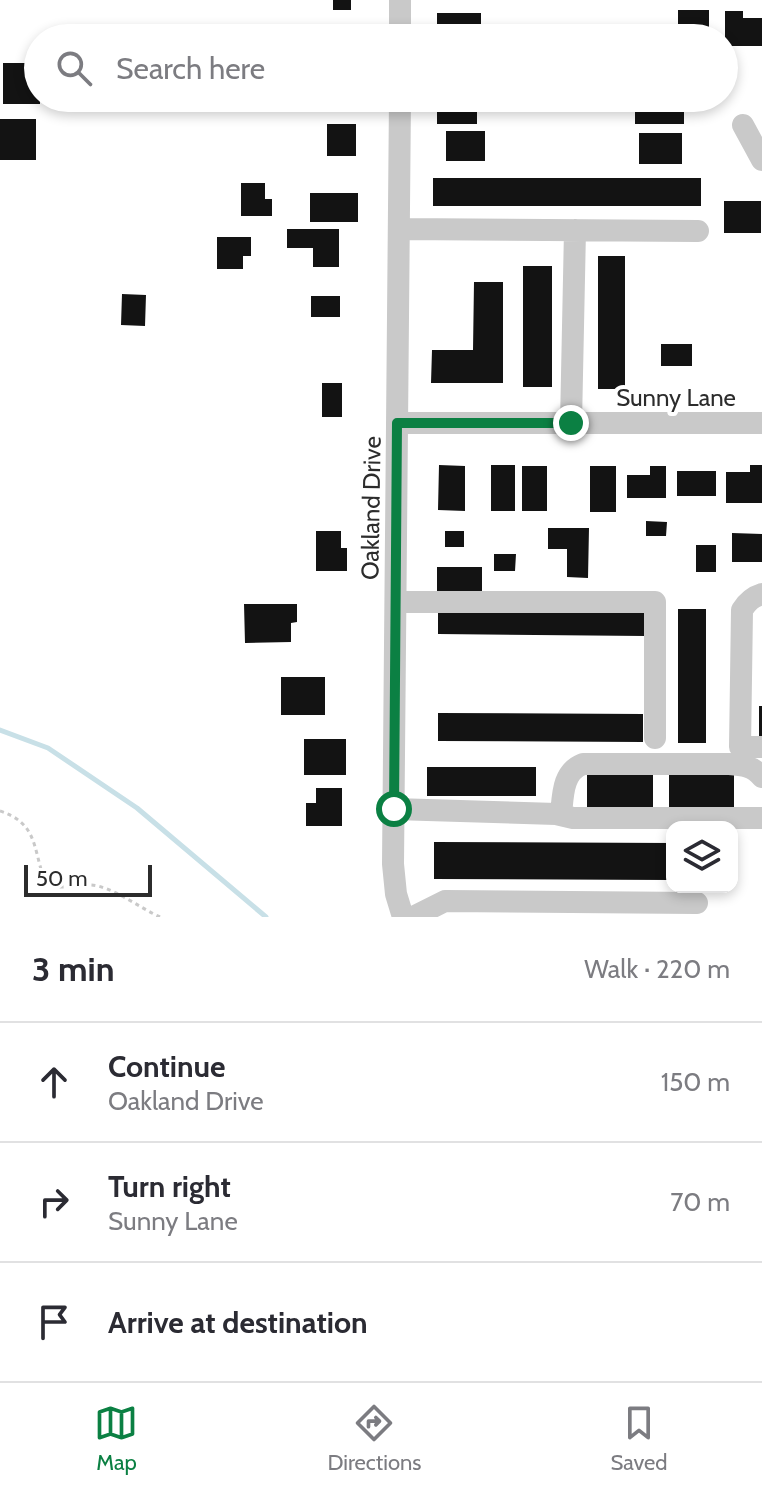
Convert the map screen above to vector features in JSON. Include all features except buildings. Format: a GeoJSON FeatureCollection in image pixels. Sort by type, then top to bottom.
{"type":"FeatureCollection","features":[{"type":"Feature","properties":{"kind":"street"},"geometry":{"type":"LineString","coordinates":[[400,0],[400,24]]}},
{"type":"Feature","properties":{"kind":"street","name":"Oakland Drive"},"geometry":{"type":"LineString","coordinates":[[400,112],[394,883],[403,917]]}},
{"type":"Feature","properties":{"kind":"street"},"geometry":{"type":"LineString","coordinates":[[743,125],[762,160]]}},
{"type":"Feature","properties":{"kind":"street"},"geometry":{"type":"LineString","coordinates":[[399,229],[698,231]]}},
{"type":"Feature","properties":{"kind":"street"},"geometry":{"type":"LineString","coordinates":[[571,423],[575,230]]}},
{"type":"Feature","properties":{"kind":"street","name":"Sunny Lane"},"geometry":{"type":"LineString","coordinates":[[397,423],[762,423]]}},
{"type":"Feature","properties":{"kind":"street"},"geometry":{"type":"LineString","coordinates":[[762,594],[754,596],[742,610],[740,731],[740,747],[762,747]]}},
{"type":"Feature","properties":{"kind":"street"},"geometry":{"type":"LineString","coordinates":[[396,602],[655,602],[655,738]]}},
{"type":"Feature","properties":{"kind":"street"},"geometry":{"type":"LineString","coordinates":[[561,815],[568,774],[583,764],[745,765],[762,777]]}},
{"type":"Feature","properties":{"kind":"street"},"geometry":{"type":"LineString","coordinates":[[394,809],[573,818],[762,818]]}},
{"type":"Feature","properties":{"kind":"street"},"geometry":{"type":"LineString","coordinates":[[413,917],[445,901],[697,903]]}},
{"type":"Feature","properties":{"kind":"path"},"geometry":{"type":"LineString","coordinates":[[0,811],[15,816],[29,830],[44,879],[49,885],[56,889],[96,885],[160,917]]}},
{"type":"Feature","properties":{"kind":"waterway"},"geometry":{"type":"LineString","coordinates":[[0,730],[48,748],[137,808],[266,917]]}},
{"type":"Feature","properties":{"kind":"route"},"geometry":{"type":"LineString","coordinates":[[394,809],[397,423],[571,423]]}}]}
